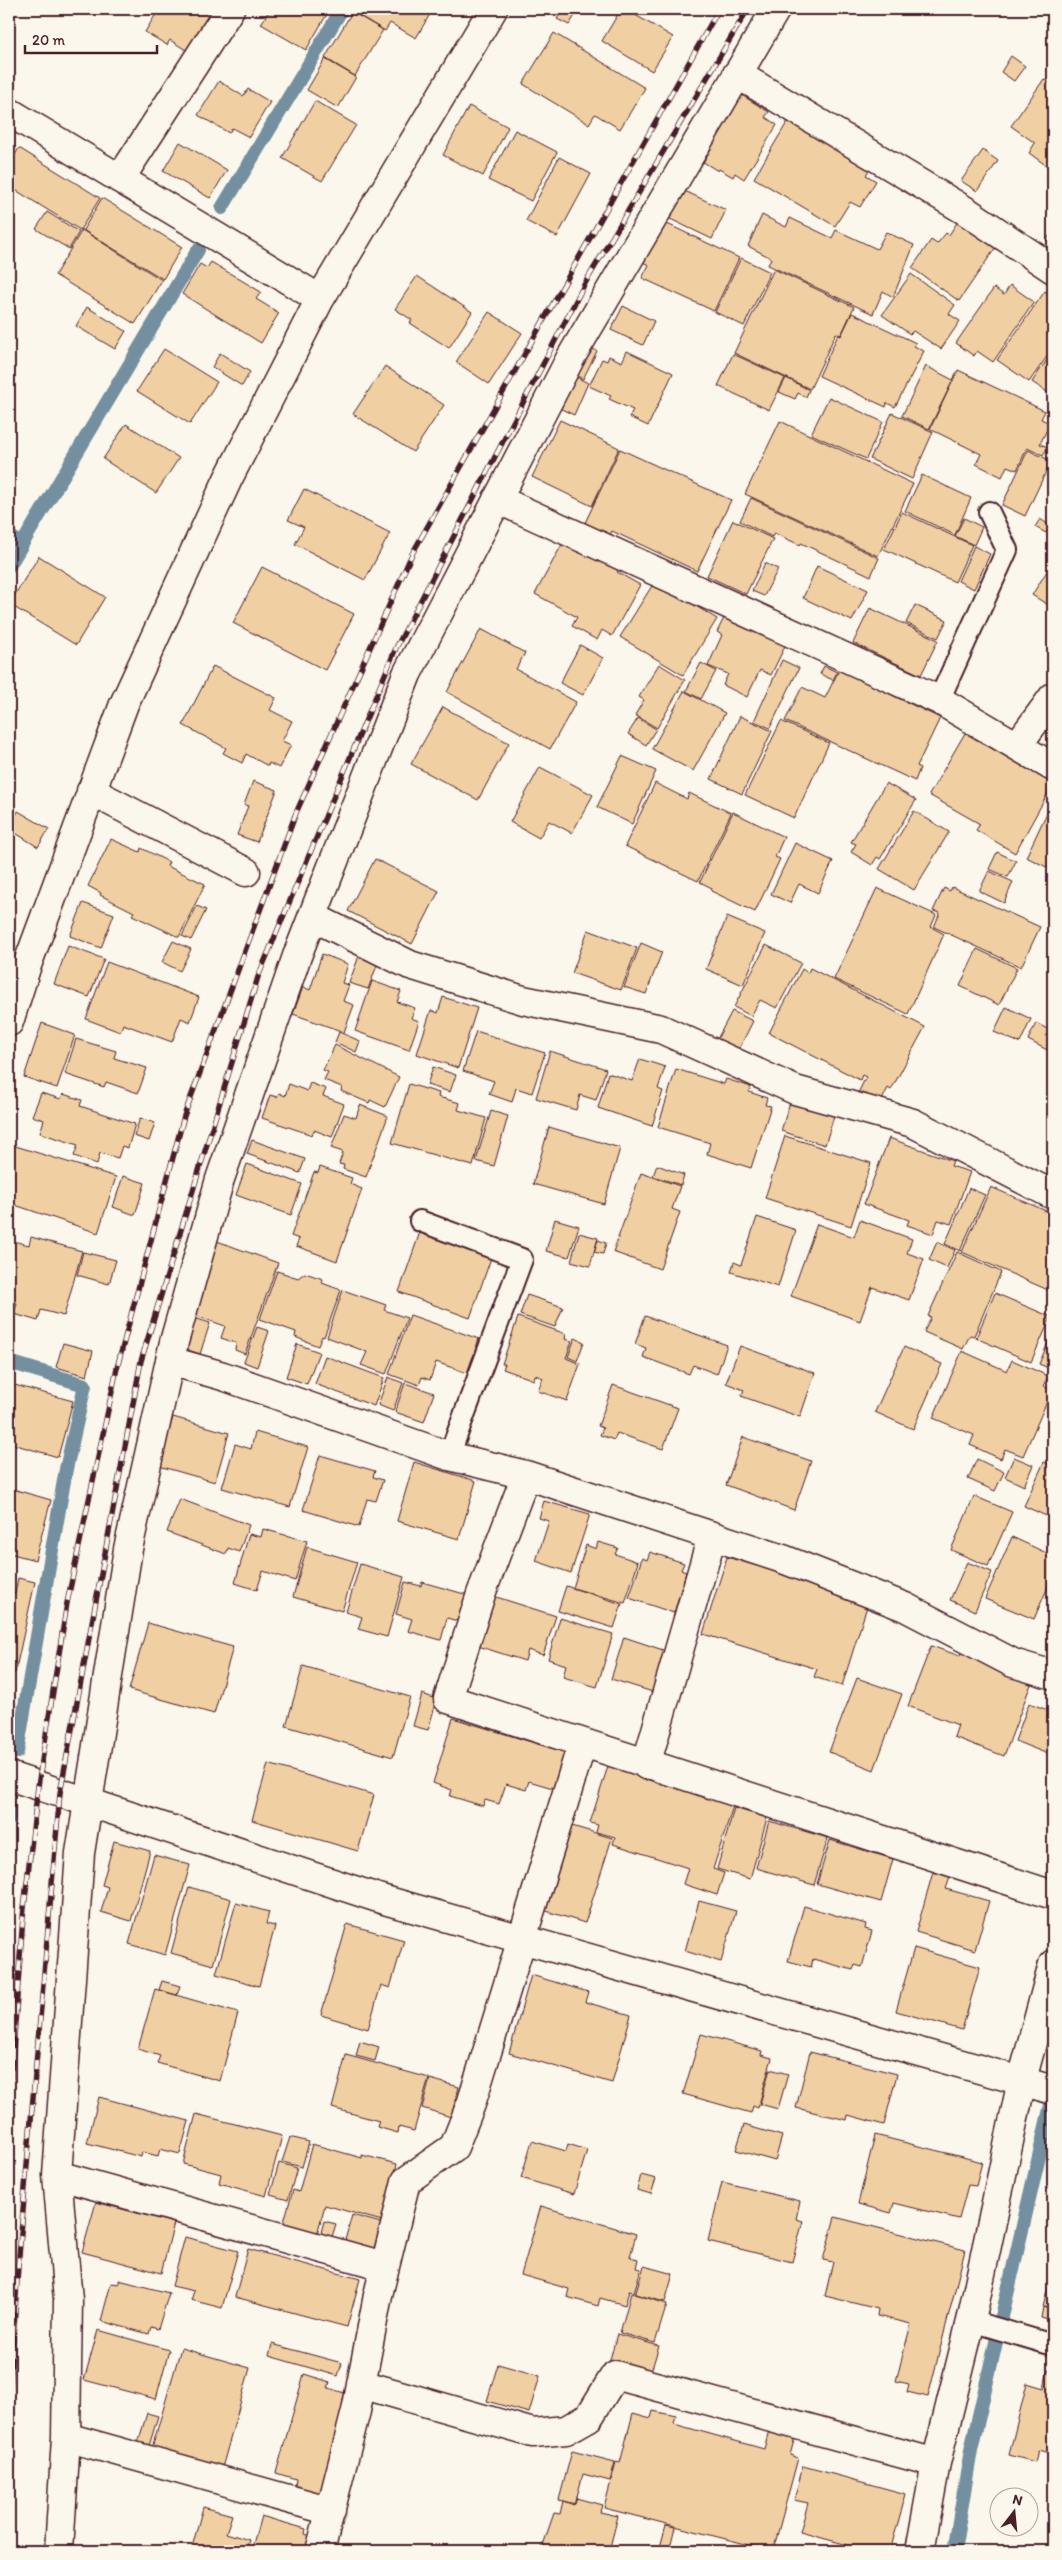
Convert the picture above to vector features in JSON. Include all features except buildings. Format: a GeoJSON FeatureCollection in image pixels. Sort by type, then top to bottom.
{"type":"FeatureCollection","features":[{"type":"Feature","properties":{"kind":"street"},"geometry":{"type":"LineString","coordinates":[[120,179],[230,9]]}},
{"type":"Feature","properties":{"kind":"street"},"geometry":{"type":"LineString","coordinates":[[9,1022],[17,962],[91,791],[124,704],[228,480],[320,298],[494,9]]}},
{"type":"Feature","properties":{"kind":"street"},"geometry":{"type":"LineString","coordinates":[[59,2551],[66,2437],[68,2300],[57,2175],[80,1853],[128,1550],[170,1361],[220,1179],[297,956],[408,674],[571,357],[776,9]]}},
{"type":"Feature","properties":{"kind":"street"},"geometry":{"type":"LineString","coordinates":[[737,74],[966,211],[1053,269]]}},
{"type":"Feature","properties":{"kind":"street"},"geometry":{"type":"LineString","coordinates":[[9,112],[320,298]]}},
{"type":"Feature","properties":{"kind":"street"},"geometry":{"type":"LineString","coordinates":[[497,499],[938,700],[1053,767]]}},
{"type":"Feature","properties":{"kind":"street"},"geometry":{"type":"LineString","coordinates":[[1017,746],[1053,697]]}},
{"type":"Feature","properties":{"kind":"street"},"geometry":{"type":"LineString","coordinates":[[91,791],[246,872]]}},
{"type":"Feature","properties":{"kind":"street"},"geometry":{"type":"LineString","coordinates":[[313,917],[410,965],[522,1000],[661,1030],[795,1090],[913,1123],[1053,1195]]}},
{"type":"Feature","properties":{"kind":"street"},"geometry":{"type":"LineString","coordinates":[[170,1361],[223,1376],[449,1456],[526,1476],[783,1559],[905,1607],[1013,1662],[1053,1675]]}},
{"type":"Feature","properties":{"kind":"street"},"geometry":{"type":"LineString","coordinates":[[526,1476],[480,1594],[448,1699],[1053,1896]]}},
{"type":"Feature","properties":{"kind":"street"},"geometry":{"type":"LineString","coordinates":[[646,1765],[712,1536]]}},
{"type":"Feature","properties":{"kind":"street"},"geometry":{"type":"LineString","coordinates":[[320,2551],[361,2384],[384,2266],[406,2181],[454,2147],[471,2104],[582,1744]]}},
{"type":"Feature","properties":{"kind":"street"},"geometry":{"type":"LineString","coordinates":[[9,1776],[381,1899],[1039,2086]]}},
{"type":"Feature","properties":{"kind":"street"},"geometry":{"type":"LineString","coordinates":[[920,2551],[936,2463],[979,2323],[1039,2086],[1053,1964]]}},
{"type":"Feature","properties":{"kind":"street"},"geometry":{"type":"LineString","coordinates":[[57,2175],[384,2266]]}},
{"type":"Feature","properties":{"kind":"street"},"geometry":{"type":"LineString","coordinates":[[361,2384],[533,2433],[566,2430],[590,2417],[615,2375],[936,2463]]}},
{"type":"Feature","properties":{"kind":"street"},"geometry":{"type":"LineString","coordinates":[[66,2437],[331,2511]]}},
{"type":"Feature","properties":{"kind":"lane"},"geometry":{"type":"LineString","coordinates":[[938,700],[1007,550],[989,512]]}},
{"type":"Feature","properties":{"kind":"lane"},"geometry":{"type":"LineString","coordinates":[[420,1221],[522,1259],[449,1456]]}},
{"type":"Feature","properties":{"kind":"lane"},"geometry":{"type":"LineString","coordinates":[[979,2323],[1053,2345]]}},
{"type":"Feature","properties":{"kind":"waterway"},"geometry":{"type":"LineString","coordinates":[[222,208],[342,9]]}},
{"type":"Feature","properties":{"kind":"waterway"},"geometry":{"type":"LineString","coordinates":[[9,566],[198,250]]}},
{"type":"Feature","properties":{"kind":"waterway"},"geometry":{"type":"LineString","coordinates":[[9,536],[22,544]]}},
{"type":"Feature","properties":{"kind":"waterway"},"geometry":{"type":"LineString","coordinates":[[9,1362],[85,1385],[66,1469],[17,1752]]}},
{"type":"Feature","properties":{"kind":"waterway"},"geometry":{"type":"LineString","coordinates":[[9,1806],[9,1819]]}},
{"type":"Feature","properties":{"kind":"waterway"},"geometry":{"type":"LineString","coordinates":[[954,2551],[971,2450],[1053,2096]]}},
{"type":"Feature","properties":{"kind":"railway"},"geometry":{"type":"LineString","coordinates":[[9,2103],[23,1917],[38,1786],[67,1603],[117,1368],[184,1116],[296,813],[412,554],[719,9]]}},
{"type":"Feature","properties":{"kind":"railway"},"geometry":{"type":"LineString","coordinates":[[9,2400],[18,2267],[60,1793],[141,1361],[258,977],[396,648],[584,285],[748,9]]}}]}
